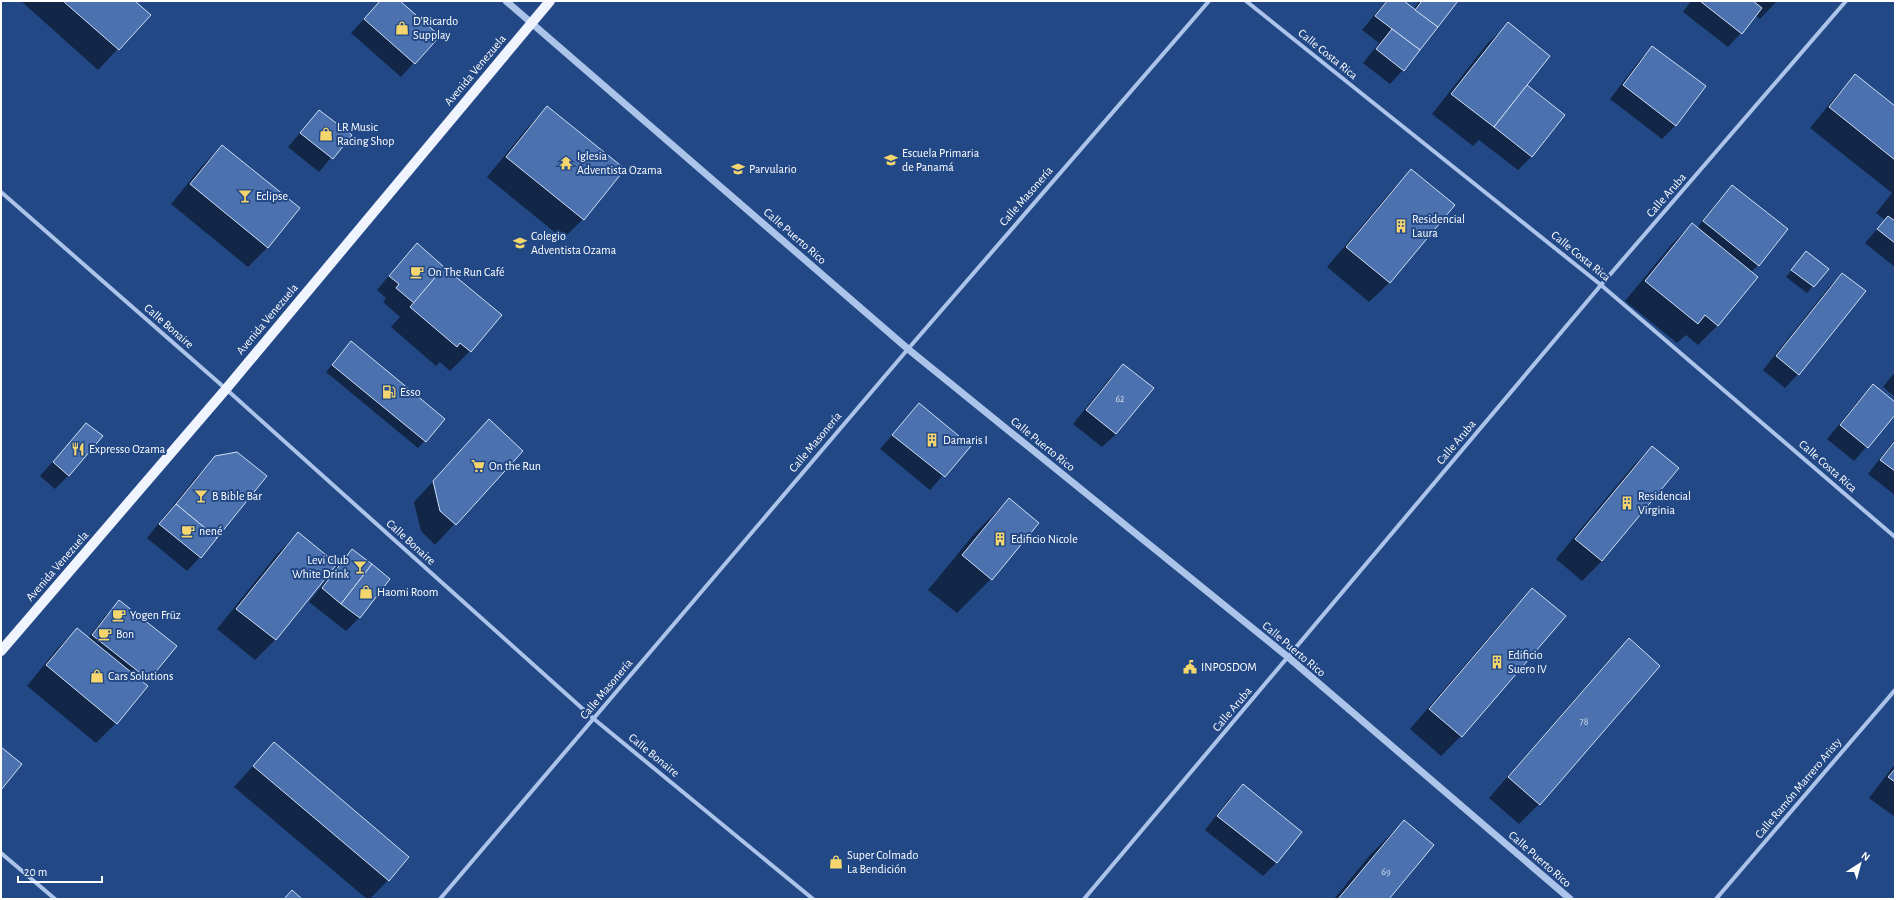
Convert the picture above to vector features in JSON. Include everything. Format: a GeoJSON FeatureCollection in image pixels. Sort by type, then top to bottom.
{"type":"FeatureCollection","features":[{"type":"Feature","properties":{"kind":"main road","name":"Avenida Venezuela"},"geometry":{"type":"LineString","coordinates":[[1,651],[226,389],[550,1]]}},
{"type":"Feature","properties":{"kind":"street","name":"Calle Puerto Rico"},"geometry":{"type":"LineString","coordinates":[[506,1],[908,349],[1288,657],[1570,899]]}},
{"type":"Feature","properties":{"kind":"street","name":"Calle Masonería"},"geometry":{"type":"LineString","coordinates":[[440,899],[908,349],[1209,1]]}},
{"type":"Feature","properties":{"kind":"street","name":"Calle Costa Rica"},"geometry":{"type":"LineString","coordinates":[[1246,1],[1601,285],[1895,536]]}},
{"type":"Feature","properties":{"kind":"street","name":"Calle Aruba"},"geometry":{"type":"LineString","coordinates":[[1084,899],[1601,285],[1846,1]]}},
{"type":"Feature","properties":{"kind":"street","name":"Calle Bonaire"},"geometry":{"type":"LineString","coordinates":[[1,192],[226,389],[594,719],[813,899]]}},
{"type":"Feature","properties":{"kind":"street","name":"Calle Ramón Marrero Aristy"},"geometry":{"type":"LineString","coordinates":[[1716,899],[1895,690]]}},
{"type":"Feature","properties":{"kind":"street"},"geometry":{"type":"LineString","coordinates":[[1,853],[55,899]]}},
{"type":"Feature","properties":{"kind":"building"},"geometry":{"type":"Polygon","coordinates":[[[63,1],[135,1],[151,15],[119,50],[63,1]]]}},
{"type":"Feature","properties":{"kind":"building","name":"D'Ricardo Supplay"},"geometry":{"type":"Polygon","coordinates":[[[380,1],[400,1],[440,36],[415,64],[364,19],[380,1]]]}},
{"type":"Feature","properties":{"kind":"building"},"geometry":{"type":"Polygon","coordinates":[[[1387,1],[1404,1],[1438,27],[1420,50],[1375,16],[1387,1]]]}},
{"type":"Feature","properties":{"kind":"building"},"geometry":{"type":"Polygon","coordinates":[[[1422,1],[1458,1],[1438,27],[1415,10],[1422,1]]]}},
{"type":"Feature","properties":{"kind":"building"},"geometry":{"type":"Polygon","coordinates":[[[1700,1],[1753,1],[1762,8],[1742,34],[1700,1]]]}},
{"type":"Feature","properties":{"kind":"building"},"geometry":{"type":"Polygon","coordinates":[[[1508,22],[1550,56],[1494,127],[1451,94],[1508,22]]]}},
{"type":"Feature","properties":{"kind":"building"},"geometry":{"type":"Polygon","coordinates":[[[1392,29],[1420,50],[1404,71],[1376,49],[1392,29]]]}},
{"type":"Feature","properties":{"kind":"building"},"geometry":{"type":"Polygon","coordinates":[[[1652,46],[1706,86],[1676,126],[1623,85],[1652,46]]]}},
{"type":"Feature","properties":{"kind":"building"},"geometry":{"type":"Polygon","coordinates":[[[1855,74],[1895,106],[1895,160],[1829,107],[1855,74]]]}},
{"type":"Feature","properties":{"kind":"building"},"geometry":{"type":"Polygon","coordinates":[[[1527,85],[1565,115],[1532,157],[1494,127],[1527,85]]]}},
{"type":"Feature","properties":{"kind":"building","name":"Iglesia Adventista Ozama"},"geometry":{"type":"Polygon","coordinates":[[[547,106],[625,169],[584,220],[506,157],[547,106]]]}},
{"type":"Feature","properties":{"kind":"building","name":"LR Music Racing Shop"},"geometry":{"type":"Polygon","coordinates":[[[319,110],[352,135],[333,159],[300,133],[319,110]]]}},
{"type":"Feature","properties":{"kind":"building","name":"Eclipse"},"geometry":{"type":"Polygon","coordinates":[[[222,145],[300,208],[268,248],[190,184],[222,145]]]}},
{"type":"Feature","properties":{"kind":"building","name":"Residencial Laura"},"geometry":{"type":"Polygon","coordinates":[[[1411,169],[1455,205],[1390,283],[1346,247],[1411,169]]]}},
{"type":"Feature","properties":{"kind":"building"},"geometry":{"type":"Polygon","coordinates":[[[1732,185],[1788,229],[1759,266],[1703,221],[1732,185]]]}},
{"type":"Feature","properties":{"kind":"building"},"geometry":{"type":"Polygon","coordinates":[[[1888,216],[1895,221],[1895,243],[1877,229],[1888,216]]]}},
{"type":"Feature","properties":{"kind":"building"},"geometry":{"type":"Polygon","coordinates":[[[1692,223],[1758,277],[1718,326],[1705,315],[1698,324],[1645,281],[1692,223]]]}},
{"type":"Feature","properties":{"kind":"building","name":"On The Run Café"},"geometry":{"type":"Polygon","coordinates":[[[417,243],[444,267],[414,303],[396,288],[399,284],[389,276],[417,243]]]}},
{"type":"Feature","properties":{"kind":"building"},"geometry":{"type":"Polygon","coordinates":[[[1806,251],[1829,269],[1814,287],[1791,270],[1806,251]]]}},
{"type":"Feature","properties":{"kind":"building"},"geometry":{"type":"Polygon","coordinates":[[[444,267],[502,315],[471,352],[460,343],[457,347],[410,307],[444,267]]]}},
{"type":"Feature","properties":{"kind":"building"},"geometry":{"type":"Polygon","coordinates":[[[1842,273],[1866,291],[1799,375],[1776,356],[1842,273]]]}},
{"type":"Feature","properties":{"kind":"building","name":"Esso"},"geometry":{"type":"Polygon","coordinates":[[[351,341],[445,419],[426,442],[332,365],[351,341]]]}},
{"type":"Feature","properties":{"kind":"building"},"geometry":{"type":"Polygon","coordinates":[[[1123,364],[1154,388],[1116,434],[1086,410],[1123,364]]]}},
{"type":"Feature","properties":{"kind":"building"},"geometry":{"type":"Polygon","coordinates":[[[1873,384],[1895,402],[1895,415],[1868,448],[1840,425],[1873,384]]]}},
{"type":"Feature","properties":{"kind":"building","name":"Damaris I"},"geometry":{"type":"Polygon","coordinates":[[[919,403],[971,446],[945,477],[892,435],[919,403]]]}},
{"type":"Feature","properties":{"kind":"building","name":"On the Run"},"geometry":{"type":"Polygon","coordinates":[[[489,419],[523,451],[456,525],[440,511],[433,481],[489,419]]]}},
{"type":"Feature","properties":{"kind":"building","name":"Expresso Ozama"},"geometry":{"type":"Polygon","coordinates":[[[86,423],[103,436],[69,476],[53,462],[86,423]]]}},
{"type":"Feature","properties":{"kind":"building"},"geometry":{"type":"Polygon","coordinates":[[[1895,441],[1895,471],[1880,460],[1895,441]]]}},
{"type":"Feature","properties":{"kind":"building","name":"Residencial Virginia"},"geometry":{"type":"Polygon","coordinates":[[[1652,446],[1679,468],[1602,561],[1575,539],[1652,446]]]}},
{"type":"Feature","properties":{"kind":"building"},"geometry":{"type":"Polygon","coordinates":[[[237,452],[267,476],[217,538],[176,504],[215,456],[237,452]]]}},
{"type":"Feature","properties":{"kind":"building","name":"Edificio Nicole"},"geometry":{"type":"Polygon","coordinates":[[[1009,498],[1039,523],[992,580],[962,555],[1009,498]]]}},
{"type":"Feature","properties":{"kind":"building","name":"nené"},"geometry":{"type":"Polygon","coordinates":[[[176,504],[217,538],[201,558],[159,524],[176,504]]]}},
{"type":"Feature","properties":{"kind":"building"},"geometry":{"type":"Polygon","coordinates":[[[298,532],[337,564],[276,640],[236,609],[298,532]]]}},
{"type":"Feature","properties":{"kind":"building"},"geometry":{"type":"Polygon","coordinates":[[[352,549],[372,564],[341,604],[322,588],[352,549]]]}},
{"type":"Feature","properties":{"kind":"building","name":"Haomi Room"},"geometry":{"type":"Polygon","coordinates":[[[372,564],[390,579],[360,618],[341,604],[372,564]]]}},
{"type":"Feature","properties":{"kind":"building","name":"Edificio Suero IV"},"geometry":{"type":"Polygon","coordinates":[[[1532,588],[1566,616],[1462,737],[1429,709],[1532,588]]]}},
{"type":"Feature","properties":{"kind":"building"},"geometry":{"type":"Polygon","coordinates":[[[119,600],[177,646],[149,680],[92,635],[119,600]]]}},
{"type":"Feature","properties":{"kind":"building","name":"Cars Solutions"},"geometry":{"type":"Polygon","coordinates":[[[77,628],[148,686],[117,724],[46,665],[77,628]]]}},
{"type":"Feature","properties":{"kind":"building"},"geometry":{"type":"Polygon","coordinates":[[[1629,638],[1660,666],[1540,805],[1508,777],[1629,638]]]}},
{"type":"Feature","properties":{"kind":"building"},"geometry":{"type":"Polygon","coordinates":[[[274,742],[409,857],[389,881],[253,766],[274,742]]]}},
{"type":"Feature","properties":{"kind":"building"},"geometry":{"type":"Polygon","coordinates":[[[1,747],[22,764],[1,790],[1,747]]]}},
{"type":"Feature","properties":{"kind":"building"},"geometry":{"type":"Polygon","coordinates":[[[1895,769],[1895,782],[1888,777],[1895,769]]]}},
{"type":"Feature","properties":{"kind":"building"},"geometry":{"type":"Polygon","coordinates":[[[1243,784],[1302,832],[1277,863],[1217,816],[1243,784]]]}},
{"type":"Feature","properties":{"kind":"building"},"geometry":{"type":"Polygon","coordinates":[[[1404,820],[1434,845],[1389,899],[1338,899],[1404,820]]]}},
{"type":"Feature","properties":{"kind":"building"},"geometry":{"type":"Polygon","coordinates":[[[292,890],[302,899],[284,899],[292,890]]]}},
{"type":"Feature","properties":{"kind":"place","name":"D'Ricardo Supplay"},"geometry":{"type":"Point","coordinates":[402,28]}},
{"type":"Feature","properties":{"kind":"place","name":"LR Music Racing Shop"},"geometry":{"type":"Point","coordinates":[326,134]}},
{"type":"Feature","properties":{"kind":"place","name":"Escuela Primaria de Panamá"},"geometry":{"type":"Point","coordinates":[891,160]}},
{"type":"Feature","properties":{"kind":"place","name":"Iglesia Adventista Ozama"},"geometry":{"type":"Point","coordinates":[566,163]}},
{"type":"Feature","properties":{"kind":"place","name":"Parvulario"},"geometry":{"type":"Point","coordinates":[738,169]}},
{"type":"Feature","properties":{"kind":"place","name":"Eclipse"},"geometry":{"type":"Point","coordinates":[245,196]}},
{"type":"Feature","properties":{"kind":"place","name":"Residencial Laura"},"geometry":{"type":"Point","coordinates":[1401,226]}},
{"type":"Feature","properties":{"kind":"place","name":"Colegio Adventista Ozama"},"geometry":{"type":"Point","coordinates":[520,243]}},
{"type":"Feature","properties":{"kind":"place","name":"On The Run Café"},"geometry":{"type":"Point","coordinates":[417,272]}},
{"type":"Feature","properties":{"kind":"place","name":"Esso"},"geometry":{"type":"Point","coordinates":[389,392]}},
{"type":"Feature","properties":{"kind":"place","name":"Damaris I"},"geometry":{"type":"Point","coordinates":[932,440]}},
{"type":"Feature","properties":{"kind":"place","name":"Expresso Ozama"},"geometry":{"type":"Point","coordinates":[78,449]}},
{"type":"Feature","properties":{"kind":"place","name":"On the Run"},"geometry":{"type":"Point","coordinates":[478,466]}},
{"type":"Feature","properties":{"kind":"place","name":"B Bible Bar"},"geometry":{"type":"Point","coordinates":[201,496]}},
{"type":"Feature","properties":{"kind":"place","name":"Residencial Virginia"},"geometry":{"type":"Point","coordinates":[1627,503]}},
{"type":"Feature","properties":{"kind":"place","name":"nené"},"geometry":{"type":"Point","coordinates":[188,531]}},
{"type":"Feature","properties":{"kind":"place","name":"Edificio Nicole"},"geometry":{"type":"Point","coordinates":[1000,539]}},
{"type":"Feature","properties":{"kind":"place","name":"Levi Club White Drink"},"geometry":{"type":"Point","coordinates":[360,567]}},
{"type":"Feature","properties":{"kind":"place","name":"Haomi Room"},"geometry":{"type":"Point","coordinates":[366,592]}},
{"type":"Feature","properties":{"kind":"place","name":"Yogen Früz"},"geometry":{"type":"Point","coordinates":[119,615]}},
{"type":"Feature","properties":{"kind":"place","name":"Bon"},"geometry":{"type":"Point","coordinates":[105,634]}},
{"type":"Feature","properties":{"kind":"place","name":"Edificio Suero IV"},"geometry":{"type":"Point","coordinates":[1497,662]}},
{"type":"Feature","properties":{"kind":"place","name":"INPOSDOM"},"geometry":{"type":"Point","coordinates":[1190,667]}},
{"type":"Feature","properties":{"kind":"place","name":"Cars Solutions"},"geometry":{"type":"Point","coordinates":[97,676]}},
{"type":"Feature","properties":{"kind":"place","name":"Super Colmado La Bendición"},"geometry":{"type":"Point","coordinates":[836,862]}}]}
